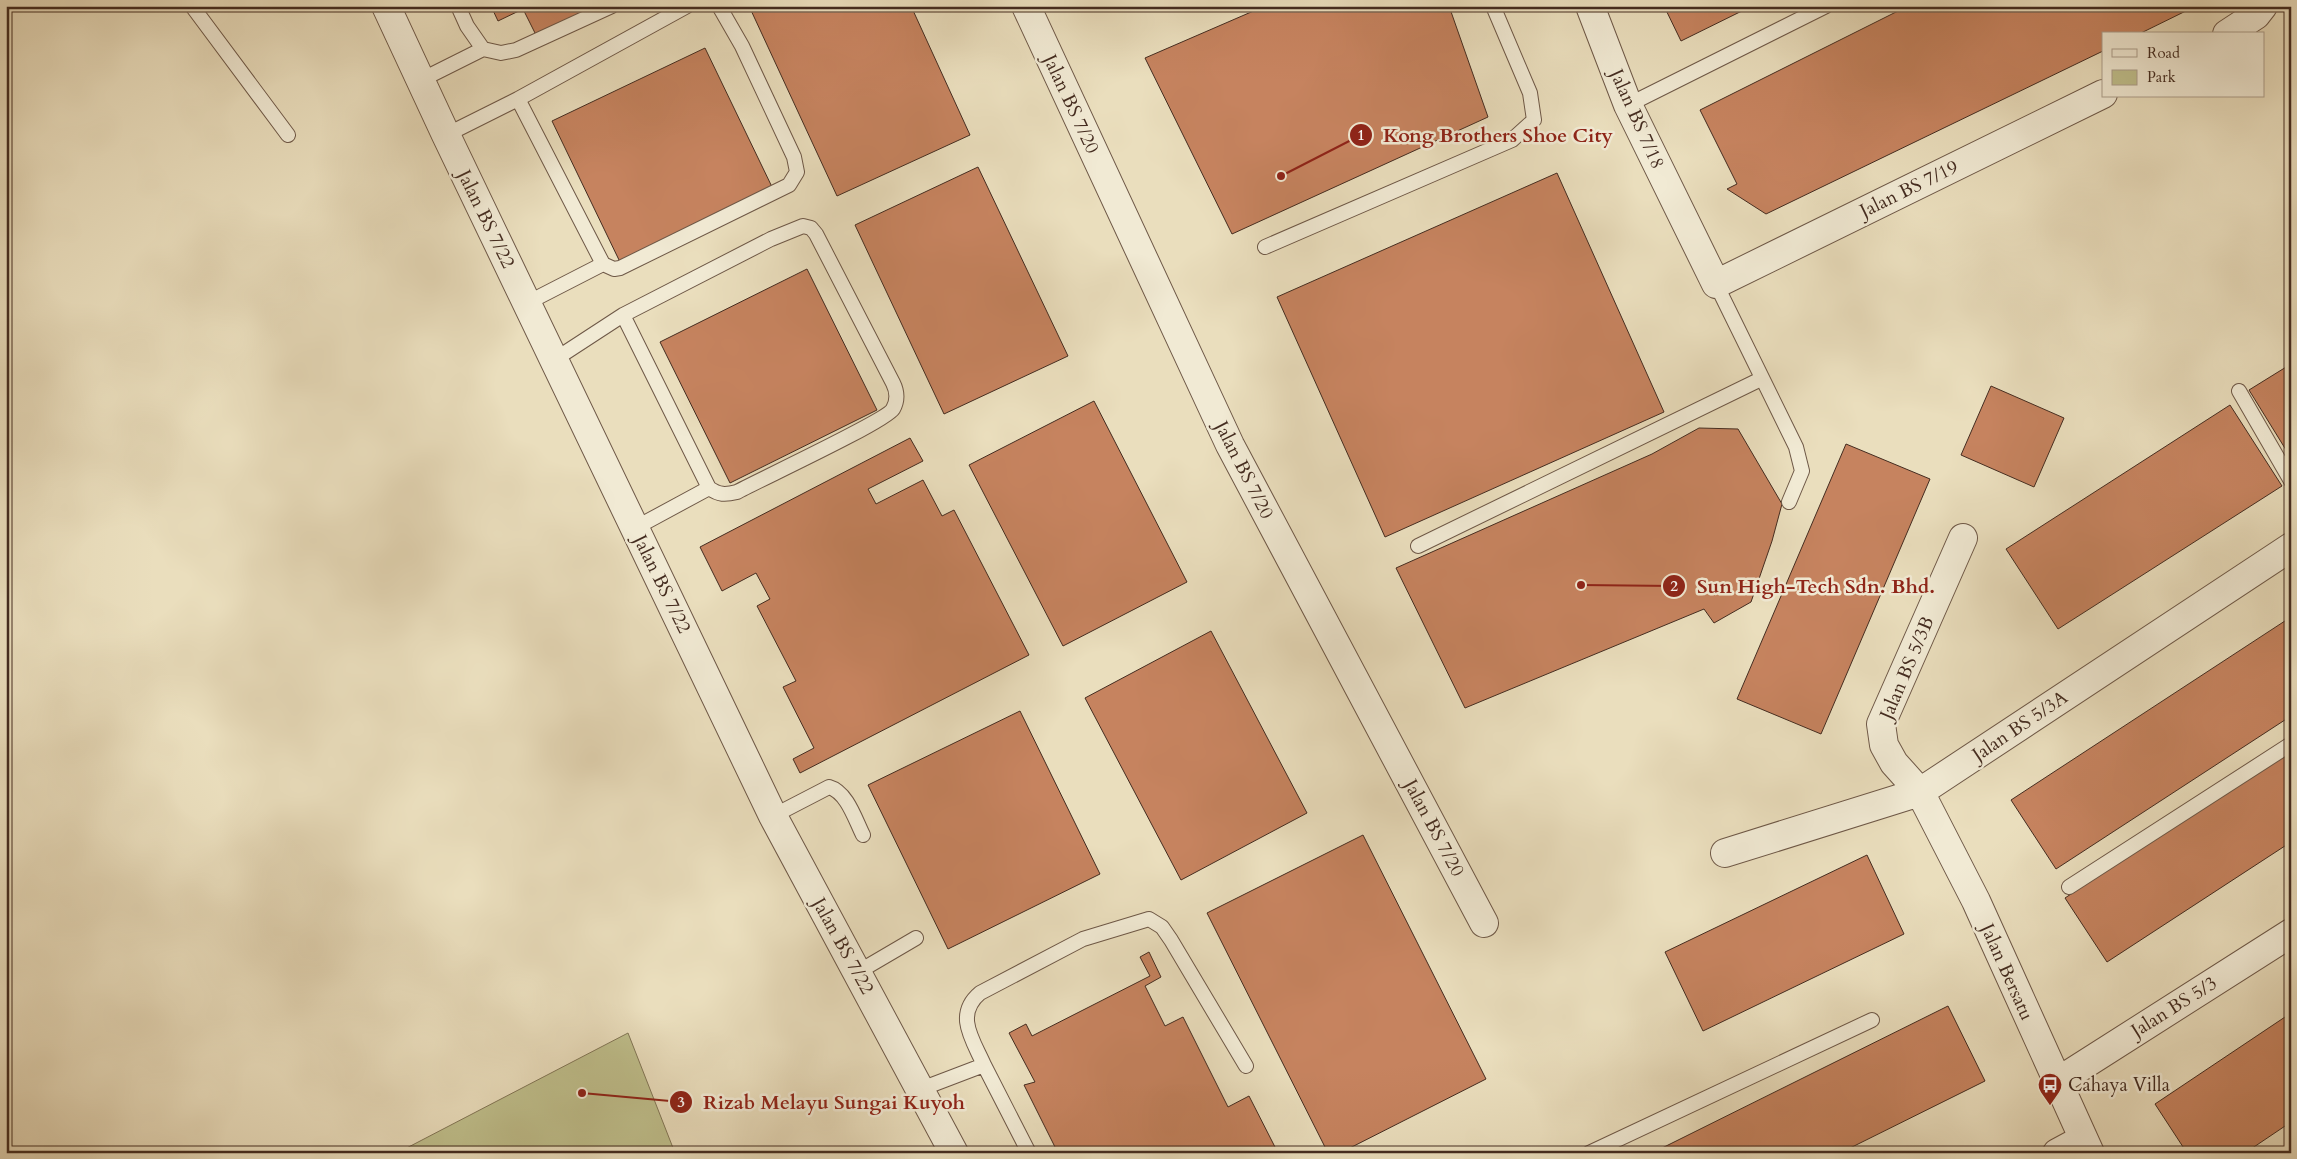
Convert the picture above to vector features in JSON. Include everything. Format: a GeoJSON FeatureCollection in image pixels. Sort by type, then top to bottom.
{"type":"FeatureCollection","features":[{"type":"Feature","properties":{"kind":"street","name":"Jalan BS 7/22"},"geometry":{"type":"LineString","coordinates":[[386,6],[773,816],[954,1153]]}},
{"type":"Feature","properties":{"kind":"street","name":"Jalan BS 7/20"},"geometry":{"type":"LineString","coordinates":[[1026,6],[1230,445],[1484,923]]}},
{"type":"Feature","properties":{"kind":"street","name":"Jalan BS 7/18"},"geometry":{"type":"LineString","coordinates":[[1590,6],[1628,105],[1716,284]]}},
{"type":"Feature","properties":{"kind":"street"},"geometry":{"type":"LineString","coordinates":[[2231,32],[2256,16],[2263,6]]}},
{"type":"Feature","properties":{"kind":"street","name":"Jalan BS 7/19"},"geometry":{"type":"LineString","coordinates":[[1716,284],[2102,94]]}},
{"type":"Feature","properties":{"kind":"street","name":"Jalan BS 5/3B"},"geometry":{"type":"LineString","coordinates":[[1920,792],[1894,763],[1887,751],[1881,724],[1964,538]]}},
{"type":"Feature","properties":{"kind":"street","name":"Jalan BS 5/3A"},"geometry":{"type":"LineString","coordinates":[[1725,853],[1920,792],[2291,547]]}},
{"type":"Feature","properties":{"kind":"street","name":"Jalan Bersatu"},"geometry":{"type":"LineString","coordinates":[[1920,792],[1976,901],[2056,1082],[2087,1146]]}},
{"type":"Feature","properties":{"kind":"street","name":"Jalan BS 5/3"},"geometry":{"type":"LineString","coordinates":[[2056,1082],[2291,933]]}},
{"type":"Feature","properties":{"kind":"street"},"geometry":{"type":"LineString","coordinates":[[2057,1153],[2087,1146]]}},
{"type":"Feature","properties":{"kind":"lane"},"geometry":{"type":"LineString","coordinates":[[192,6],[288,135]]}},
{"type":"Feature","properties":{"kind":"lane"},"geometry":{"type":"LineString","coordinates":[[458,6],[467,26],[483,49]]}},
{"type":"Feature","properties":{"kind":"lane"},"geometry":{"type":"LineString","coordinates":[[421,80],[483,49],[501,53],[516,50],[612,6]]}},
{"type":"Feature","properties":{"kind":"lane"},"geometry":{"type":"LineString","coordinates":[[446,135],[518,99],[688,6]]}},
{"type":"Feature","properties":{"kind":"lane"},"geometry":{"type":"LineString","coordinates":[[518,99],[603,264],[614,269],[620,268],[789,184],[797,172],[794,157],[746,55],[720,6]]}},
{"type":"Feature","properties":{"kind":"lane"},"geometry":{"type":"LineString","coordinates":[[1265,247],[1512,140],[1534,120],[1530,93],[1493,6]]}},
{"type":"Feature","properties":{"kind":"lane"},"geometry":{"type":"LineString","coordinates":[[1628,105],[1826,6]]}},
{"type":"Feature","properties":{"kind":"lane"},"geometry":{"type":"LineString","coordinates":[[554,360],[624,315],[771,239],[804,226],[811,228],[816,234],[897,391],[894,408],[888,414],[736,492],[727,495],[718,494],[709,488],[624,315]]}},
{"type":"Feature","properties":{"kind":"lane"},"geometry":{"type":"LineString","coordinates":[[527,303],[603,264]]}},
{"type":"Feature","properties":{"kind":"lane"},"geometry":{"type":"LineString","coordinates":[[1716,284],[1796,447],[1802,471],[1789,502]]}},
{"type":"Feature","properties":{"kind":"lane"},"geometry":{"type":"LineString","coordinates":[[1418,546],[1761,379]]}},
{"type":"Feature","properties":{"kind":"lane"},"geometry":{"type":"LineString","coordinates":[[2239,391],[2291,482]]}},
{"type":"Feature","properties":{"kind":"lane"},"geometry":{"type":"LineString","coordinates":[[635,528],[709,488]]}},
{"type":"Feature","properties":{"kind":"lane"},"geometry":{"type":"LineString","coordinates":[[2069,887],[2291,744]]}},
{"type":"Feature","properties":{"kind":"lane"},"geometry":{"type":"LineString","coordinates":[[773,816],[829,787],[836,789],[842,795],[863,835]]}},
{"type":"Feature","properties":{"kind":"lane"},"geometry":{"type":"LineString","coordinates":[[1029,1153],[984,1065],[968,1028],[966,1018],[972,1000],[980,993],[1083,940],[1149,919],[1162,927],[1172,940],[1246,1066]]}},
{"type":"Feature","properties":{"kind":"lane"},"geometry":{"type":"LineString","coordinates":[[858,972],[916,938]]}},
{"type":"Feature","properties":{"kind":"lane"},"geometry":{"type":"LineString","coordinates":[[1589,1153],[1872,1020]]}},
{"type":"Feature","properties":{"kind":"lane"},"geometry":{"type":"LineString","coordinates":[[921,1089],[984,1065]]}},
{"type":"Feature","properties":{"kind":"green space"},"geometry":{"type":"Polygon","coordinates":[[[628,1033],[675,1153],[397,1153],[628,1033]]]}},
{"type":"Feature","properties":{"kind":"building"},"geometry":{"type":"Polygon","coordinates":[[[491,6],[594,6],[536,35],[523,9],[498,21],[491,6]]]}},
{"type":"Feature","properties":{"kind":"building"},"geometry":{"type":"Polygon","coordinates":[[[749,6],[911,6],[970,135],[837,196],[749,6]]]}},
{"type":"Feature","properties":{"kind":"building"},"geometry":{"type":"Polygon","coordinates":[[[1265,6],[1449,6],[1488,117],[1232,234],[1145,58],[1265,6]]]}},
{"type":"Feature","properties":{"kind":"building"},"geometry":{"type":"Polygon","coordinates":[[[1664,6],[1752,6],[1681,41],[1664,6]]]}},
{"type":"Feature","properties":{"kind":"building"},"geometry":{"type":"Polygon","coordinates":[[[1908,6],[2196,6],[2143,32],[2102,32],[2102,51],[1766,214],[1727,189],[1737,184],[1700,110],[1908,6]]]}},
{"type":"Feature","properties":{"kind":"building"},"geometry":{"type":"Polygon","coordinates":[[[705,48],[773,189],[620,262],[552,121],[705,48]]]}},
{"type":"Feature","properties":{"kind":"building"},"geometry":{"type":"Polygon","coordinates":[[[978,167],[1068,356],[944,414],[855,225],[978,167]]]}},
{"type":"Feature","properties":{"kind":"building"},"geometry":{"type":"Polygon","coordinates":[[[1557,173],[1664,412],[1385,537],[1277,297],[1557,173]]]}},
{"type":"Feature","properties":{"kind":"building"},"geometry":{"type":"Polygon","coordinates":[[[807,269],[877,410],[730,483],[660,342],[807,269]]]}},
{"type":"Feature","properties":{"kind":"building"},"geometry":{"type":"Polygon","coordinates":[[[2291,364],[2291,458],[2249,390],[2291,364]]]}},
{"type":"Feature","properties":{"kind":"building"},"geometry":{"type":"Polygon","coordinates":[[[1991,386],[2064,418],[2034,487],[1961,455],[1991,386]]]}},
{"type":"Feature","properties":{"kind":"building"},"geometry":{"type":"Polygon","coordinates":[[[1094,401],[1187,582],[1063,646],[969,465],[1094,401]]]}},
{"type":"Feature","properties":{"kind":"building"},"geometry":{"type":"Polygon","coordinates":[[[2230,405],[2282,486],[2058,629],[2006,549],[2230,405]]]}},
{"type":"Feature","properties":{"kind":"building"},"geometry":{"type":"Polygon","coordinates":[[[1699,428],[1738,429],[1782,504],[1772,541],[1751,602],[1714,623],[1704,609],[1465,708],[1396,568],[1652,454],[1699,428]]]}},
{"type":"Feature","properties":{"kind":"building"},"geometry":{"type":"Polygon","coordinates":[[[910,438],[923,461],[868,489],[876,504],[923,480],[942,516],[954,510],[1029,655],[800,773],[793,759],[814,748],[783,687],[796,681],[757,606],[770,599],[756,573],[722,591],[700,547],[910,438]]]}},
{"type":"Feature","properties":{"kind":"building"},"geometry":{"type":"Polygon","coordinates":[[[1846,444],[1930,479],[1821,734],[1737,699],[1846,444]]]}},
{"type":"Feature","properties":{"kind":"building"},"geometry":{"type":"Polygon","coordinates":[[[2291,617],[2291,716],[2056,869],[2011,800],[2291,617]]]}},
{"type":"Feature","properties":{"kind":"building"},"geometry":{"type":"Polygon","coordinates":[[[1211,631],[1307,813],[1181,880],[1085,698],[1211,631]]]}},
{"type":"Feature","properties":{"kind":"building"},"geometry":{"type":"Polygon","coordinates":[[[1020,711],[1100,874],[948,949],[868,785],[1020,711]]]}},
{"type":"Feature","properties":{"kind":"building"},"geometry":{"type":"Polygon","coordinates":[[[2291,749],[2291,842],[2107,962],[2065,898],[2291,749]]]}},
{"type":"Feature","properties":{"kind":"building"},"geometry":{"type":"Polygon","coordinates":[[[1363,835],[1486,1079],[1340,1153],[1328,1153],[1207,913],[1363,835]]]}},
{"type":"Feature","properties":{"kind":"building"},"geometry":{"type":"Polygon","coordinates":[[[1867,855],[1904,934],[1703,1031],[1665,952],[1867,855]]]}},
{"type":"Feature","properties":{"kind":"building"},"geometry":{"type":"Polygon","coordinates":[[[1149,952],[1161,977],[1145,986],[1165,1026],[1183,1017],[1228,1107],[1249,1096],[1276,1149],[1269,1153],[1058,1153],[1024,1085],[1035,1082],[1009,1033],[1026,1024],[1032,1036],[1150,976],[1140,957],[1149,952]]]}},
{"type":"Feature","properties":{"kind":"building"},"geometry":{"type":"Polygon","coordinates":[[[1948,1006],[1985,1081],[1840,1153],[1652,1153],[1948,1006]]]}},
{"type":"Feature","properties":{"kind":"building"},"geometry":{"type":"Polygon","coordinates":[[[2291,1013],[2291,1122],[2245,1153],[2187,1153],[2155,1104],[2291,1013]]]}},
{"type":"Feature","properties":{"kind":"place","name":"Kong Brothers Shoe City"},"geometry":{"type":"Point","coordinates":[1281,176]}},
{"type":"Feature","properties":{"kind":"place","name":"Sun High-Tech Sdn. Bhd."},"geometry":{"type":"Point","coordinates":[1581,585]}},
{"type":"Feature","properties":{"kind":"place","name":"Rizab Melayu Sungai Kuyoh"},"geometry":{"type":"Point","coordinates":[582,1093]}},
{"type":"Feature","properties":{"kind":"place","name":"Cahaya Villa"},"geometry":{"type":"Point","coordinates":[2050,1106]}}]}
